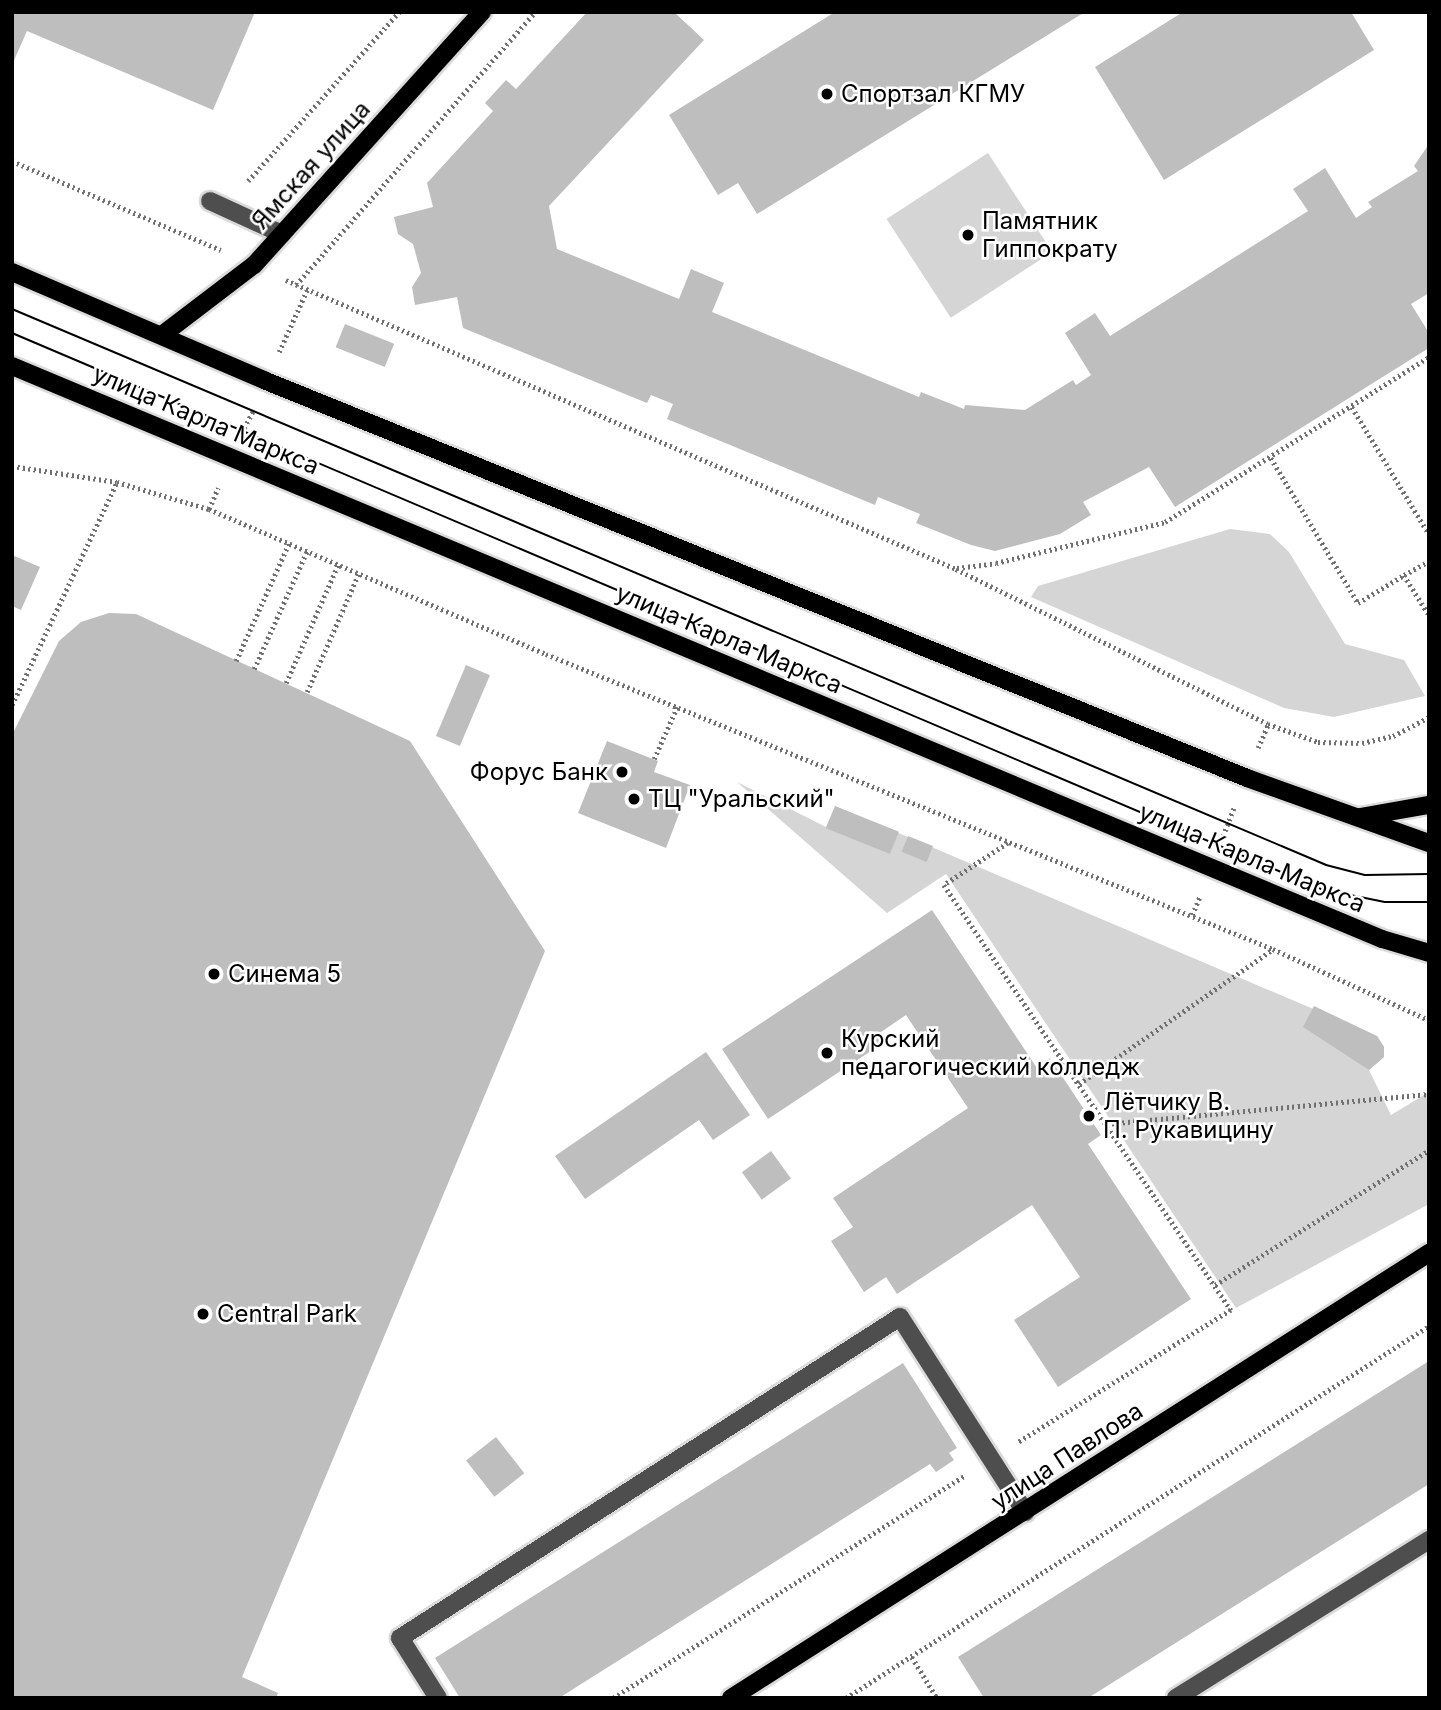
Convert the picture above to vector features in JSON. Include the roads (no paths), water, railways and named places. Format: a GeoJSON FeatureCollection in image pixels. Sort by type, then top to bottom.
{"type":"FeatureCollection","features":[{"type":"Feature","properties":{"kind":"main road","name":"Ямская улица"},"geometry":{"type":"LineString","coordinates":[[162,335],[254,265],[476,15]]}},
{"type":"Feature","properties":{"kind":"main road"},"geometry":{"type":"LineString","coordinates":[[12,272],[266,382],[1247,778],[1338,814],[1429,844]]}},
{"type":"Feature","properties":{"kind":"main road","name":"улица Карла Маркса"},"geometry":{"type":"LineString","coordinates":[[12,366],[1382,939],[1429,953]]}},
{"type":"Feature","properties":{"kind":"main road"},"geometry":{"type":"LineString","coordinates":[[1338,814],[1367,817],[1429,805]]}},
{"type":"Feature","properties":{"kind":"main road"},"geometry":{"type":"LineString","coordinates":[[1382,939],[1429,945]]}},
{"type":"Feature","properties":{"kind":"main road","name":"улица Павлова"},"geometry":{"type":"LineString","coordinates":[[731,1698],[1429,1253]]}},
{"type":"Feature","properties":{"kind":"lane"},"geometry":{"type":"LineString","coordinates":[[210,201],[282,234]]}},
{"type":"Feature","properties":{"kind":"lane"},"geometry":{"type":"LineString","coordinates":[[438,1698],[400,1638],[901,1317],[1025,1512]]}},
{"type":"Feature","properties":{"kind":"lane"},"geometry":{"type":"LineString","coordinates":[[1176,1698],[1429,1540]]}},
{"type":"Feature","properties":{"kind":"tram line"},"geometry":{"type":"LineString","coordinates":[[12,309],[1326,865],[1365,875],[1429,874]]}},
{"type":"Feature","properties":{"kind":"tram line"},"geometry":{"type":"LineString","coordinates":[[12,333],[1321,889],[1385,902],[1429,902]]}},
{"type":"Feature","properties":{"kind":"place","name":"Спортзал КГМУ"},"geometry":{"type":"Point","coordinates":[827,94]}},
{"type":"Feature","properties":{"kind":"place","name":"Памятник Гиппократу"},"geometry":{"type":"Point","coordinates":[968,235]}},
{"type":"Feature","properties":{"kind":"place","name":"Форус Банк"},"geometry":{"type":"Point","coordinates":[622,772]}},
{"type":"Feature","properties":{"kind":"place","name":"ТЦ \"Уральский\""},"geometry":{"type":"Point","coordinates":[634,799]}},
{"type":"Feature","properties":{"kind":"place","name":"Синема 5"},"geometry":{"type":"Point","coordinates":[214,974]}},
{"type":"Feature","properties":{"kind":"place","name":"Курский педагогический колледж"},"geometry":{"type":"Point","coordinates":[827,1053]}},
{"type":"Feature","properties":{"kind":"place","name":"Лётчику В. П. Рукавицину"},"geometry":{"type":"Point","coordinates":[1089,1116]}},
{"type":"Feature","properties":{"kind":"place","name":"Central Park"},"geometry":{"type":"Point","coordinates":[203,1314]}}]}
